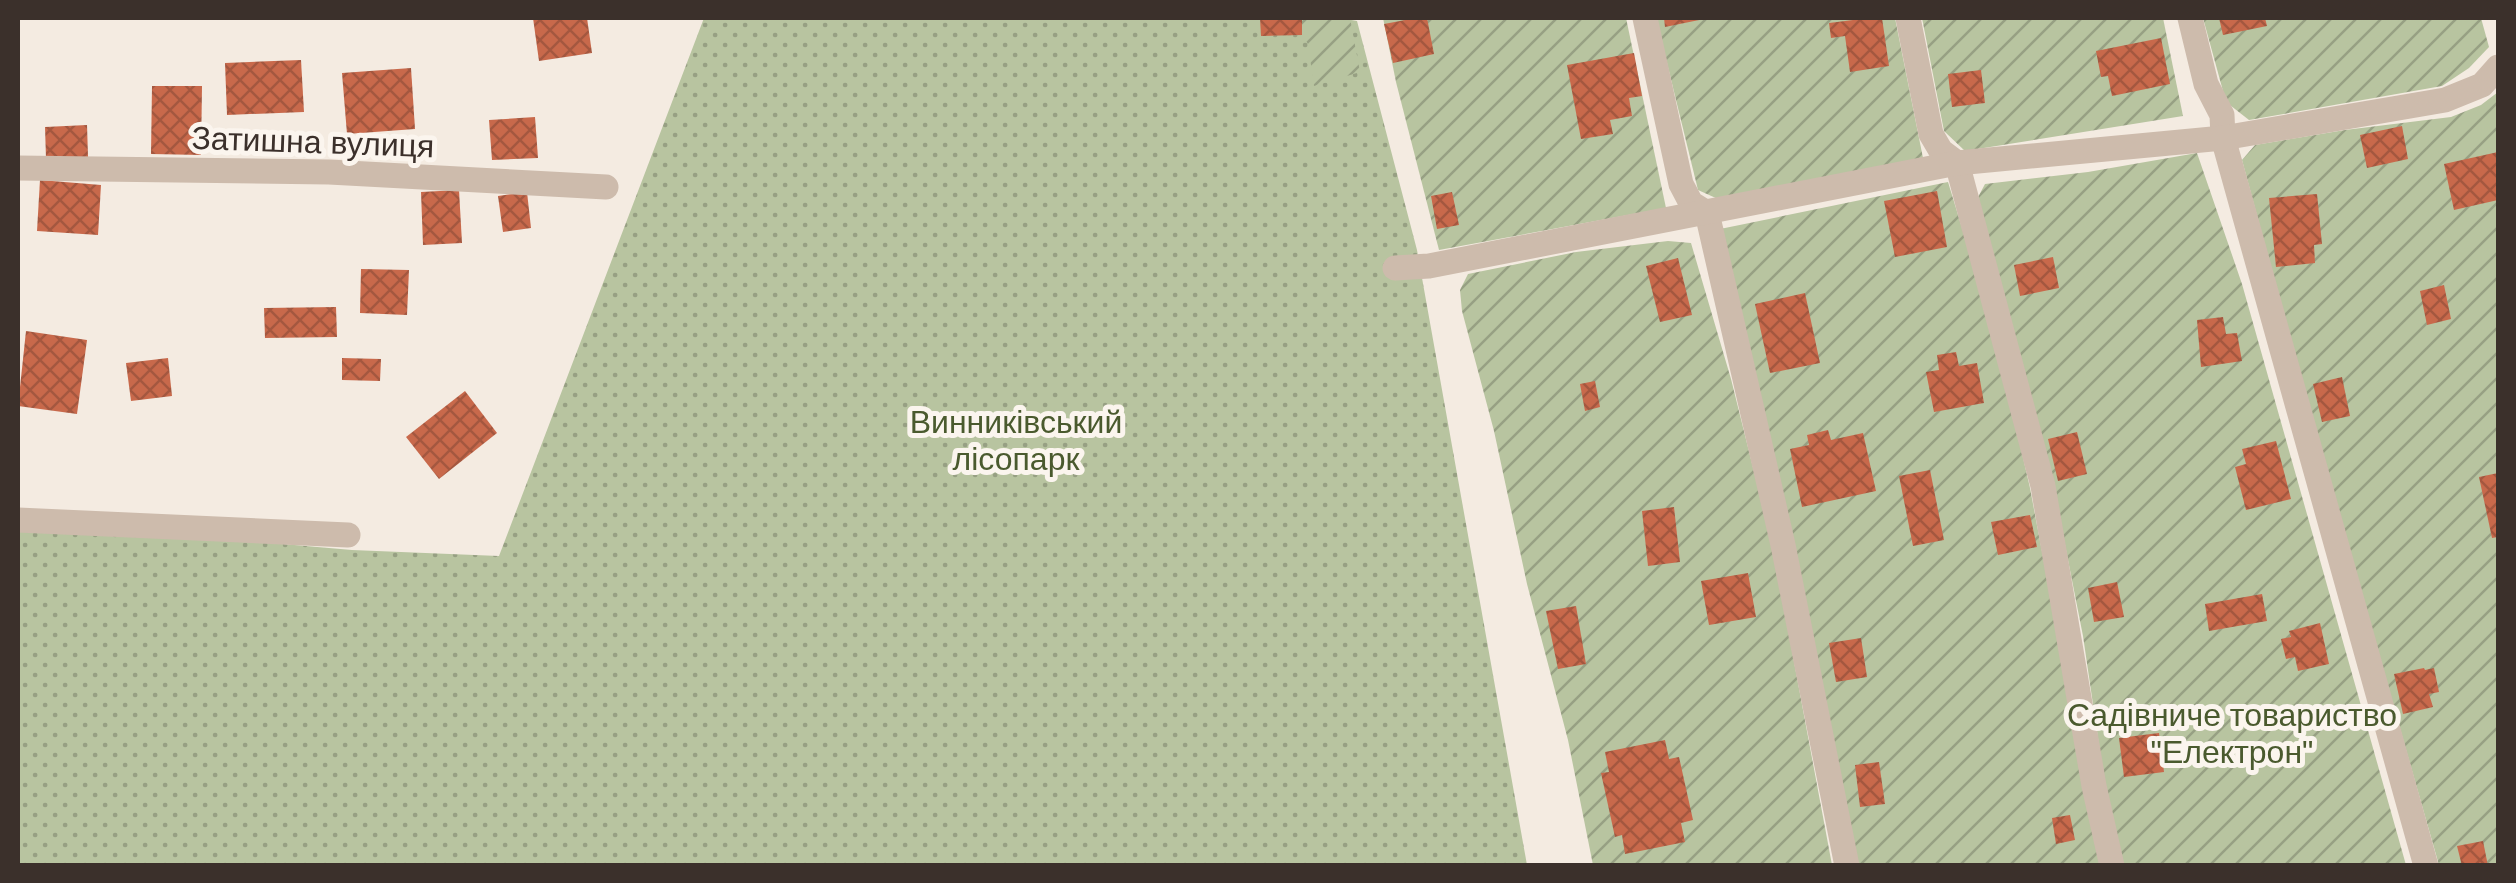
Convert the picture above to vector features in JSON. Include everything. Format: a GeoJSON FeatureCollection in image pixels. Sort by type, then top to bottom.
{"type":"FeatureCollection","features":[{"type":"Feature","properties":{"kind":"lane"},"geometry":{"type":"LineString","coordinates":[[1644,18],[1681,184],[1692,203],[1707,213],[1783,544],[1847,866]]}},
{"type":"Feature","properties":{"kind":"lane"},"geometry":{"type":"LineString","coordinates":[[1908,18],[1932,134],[1941,151],[1957,163],[2043,486],[2094,786],[2112,866]]}},
{"type":"Feature","properties":{"kind":"lane"},"geometry":{"type":"LineString","coordinates":[[2190,18],[2206,84],[2222,115],[2223,138],[2426,866]]}},
{"type":"Feature","properties":{"kind":"lane"},"geometry":{"type":"LineString","coordinates":[[1394,268],[1429,266],[1957,163],[2223,138],[2444,100],[2482,85],[2498,68]]}},
{"type":"Feature","properties":{"kind":"lane","name":"Затишна вулиця"},"geometry":{"type":"LineString","coordinates":[[18,168],[329,172],[606,187]]}},
{"type":"Feature","properties":{"kind":"lane"},"geometry":{"type":"LineString","coordinates":[[18,520],[348,535]]}},
{"type":"Feature","properties":{"kind":"green space","name":"Винниківський лісопарк"},"geometry":{"type":"Polygon","coordinates":[[[704,18],[1357,21],[1417,250],[1527,865],[18,865],[18,521],[352,550],[499,556],[704,18]]]}},
{"type":"Feature","properties":{"kind":"green space"},"geometry":{"type":"Polygon","coordinates":[[[1260,18],[1350,18],[1360,72],[1314,86],[1308,44],[1302,35],[1261,36],[1260,18]]]}},
{"type":"Feature","properties":{"kind":"green space"},"geometry":{"type":"Polygon","coordinates":[[[1383,18],[1626,18],[1666,208],[1439,250],[1383,18]]]}},
{"type":"Feature","properties":{"kind":"green space"},"geometry":{"type":"Polygon","coordinates":[[[1656,18],[1895,18],[1923,158],[1718,199],[1698,190],[1656,18]]]}},
{"type":"Feature","properties":{"kind":"green space"},"geometry":{"type":"Polygon","coordinates":[[[1922,18],[2163,18],[2183,116],[1965,151],[1944,131],[1922,18]]]}},
{"type":"Feature","properties":{"kind":"green space"},"geometry":{"type":"Polygon","coordinates":[[[2203,18],[2481,18],[2489,47],[2469,68],[2442,86],[2249,120],[2226,102],[2203,18]]]}},
{"type":"Feature","properties":{"kind":"green space","name":"Садівниче товариство \"Електрон\""},"geometry":{"type":"Polygon","coordinates":[[[2498,92],[2498,865],[2439,865],[2242,160],[2255,145],[2451,117],[2481,105],[2498,92]]]}},
{"type":"Feature","properties":{"kind":"green space","name":"Садівниче товариство \"Електрон\""},"geometry":{"type":"Polygon","coordinates":[[[2197,153],[2242,284],[2406,865],[2122,865],[2053,484],[1976,201],[1985,184],[2088,172],[2197,153]]]}},
{"type":"Feature","properties":{"kind":"green space","name":"Садівниче товариство \"Електрон\""},"geometry":{"type":"Polygon","coordinates":[[[1948,182],[1995,336],[2030,488],[2101,865],[1856,865],[1720,229],[1948,182]]]}},
{"type":"Feature","properties":{"kind":"green space"},"geometry":{"type":"Polygon","coordinates":[[[1668,241],[1691,243],[1731,379],[1772,544],[1832,865],[1593,865],[1568,740],[1527,584],[1460,290],[1468,274],[1576,252],[1668,241]]]}},
{"type":"Feature","properties":{"kind":"building"},"geometry":{"type":"Polygon","coordinates":[[[533,18],[587,18],[592,53],[539,61],[533,18]]]}},
{"type":"Feature","properties":{"kind":"building"},"geometry":{"type":"Polygon","coordinates":[[[1260,18],[1302,18],[1302,35],[1261,36],[1260,18]]]}},
{"type":"Feature","properties":{"kind":"building"},"geometry":{"type":"Polygon","coordinates":[[[1427,18],[1434,54],[1393,63],[1384,24],[1427,18]]]}},
{"type":"Feature","properties":{"kind":"building"},"geometry":{"type":"Polygon","coordinates":[[[1664,18],[1704,18],[1704,19],[1665,27],[1664,18]]]}},
{"type":"Feature","properties":{"kind":"building"},"geometry":{"type":"Polygon","coordinates":[[[1882,18],[1889,66],[1850,72],[1845,36],[1831,38],[1829,23],[1882,18]]]}},
{"type":"Feature","properties":{"kind":"building"},"geometry":{"type":"Polygon","coordinates":[[[2219,18],[2265,18],[2267,26],[2223,35],[2219,18]]]}},
{"type":"Feature","properties":{"kind":"building"},"geometry":{"type":"Polygon","coordinates":[[[2161,38],[2170,84],[2112,96],[2108,76],[2101,77],[2096,51],[2161,38]]]}},
{"type":"Feature","properties":{"kind":"building"},"geometry":{"type":"Polygon","coordinates":[[[1634,53],[1642,96],[1629,98],[1632,116],[1610,120],[1613,134],[1581,139],[1567,65],[1634,53]]]}},
{"type":"Feature","properties":{"kind":"building"},"geometry":{"type":"Polygon","coordinates":[[[301,60],[304,112],[227,115],[225,63],[301,60]]]}},
{"type":"Feature","properties":{"kind":"building"},"geometry":{"type":"Polygon","coordinates":[[[411,68],[415,129],[347,134],[342,73],[411,68]]]}},
{"type":"Feature","properties":{"kind":"building"},"geometry":{"type":"Polygon","coordinates":[[[1981,70],[1985,103],[1952,107],[1948,74],[1981,70]]]}},
{"type":"Feature","properties":{"kind":"building"},"geometry":{"type":"Polygon","coordinates":[[[152,86],[202,86],[201,155],[151,154],[152,86]]]}},
{"type":"Feature","properties":{"kind":"building"},"geometry":{"type":"Polygon","coordinates":[[[535,117],[538,158],[492,160],[489,120],[535,117]]]}},
{"type":"Feature","properties":{"kind":"building"},"geometry":{"type":"Polygon","coordinates":[[[87,125],[88,157],[46,158],[45,127],[87,125]]]}},
{"type":"Feature","properties":{"kind":"building"},"geometry":{"type":"Polygon","coordinates":[[[2402,126],[2408,159],[2367,168],[2360,135],[2402,126]]]}},
{"type":"Feature","properties":{"kind":"building"},"geometry":{"type":"Polygon","coordinates":[[[2498,152],[2498,200],[2454,210],[2444,164],[2498,152]]]}},
{"type":"Feature","properties":{"kind":"building"},"geometry":{"type":"Polygon","coordinates":[[[40,180],[101,185],[98,235],[37,231],[40,180]]]}},
{"type":"Feature","properties":{"kind":"building"},"geometry":{"type":"Polygon","coordinates":[[[459,190],[462,243],[423,245],[421,192],[459,190]]]}},
{"type":"Feature","properties":{"kind":"building"},"geometry":{"type":"Polygon","coordinates":[[[1937,191],[1947,247],[1895,257],[1884,201],[1937,191]]]}},
{"type":"Feature","properties":{"kind":"building"},"geometry":{"type":"Polygon","coordinates":[[[527,192],[531,228],[503,232],[498,196],[527,192]]]}},
{"type":"Feature","properties":{"kind":"building"},"geometry":{"type":"Polygon","coordinates":[[[1452,192],[1459,225],[1437,229],[1431,196],[1452,192]]]}},
{"type":"Feature","properties":{"kind":"building"},"geometry":{"type":"Polygon","coordinates":[[[2317,194],[2322,244],[2314,245],[2315,263],[2276,267],[2269,198],[2317,194]]]}},
{"type":"Feature","properties":{"kind":"building"},"geometry":{"type":"Polygon","coordinates":[[[2053,257],[2059,288],[2020,296],[2014,265],[2053,257]]]}},
{"type":"Feature","properties":{"kind":"building"},"geometry":{"type":"Polygon","coordinates":[[[1678,258],[1692,315],[1660,322],[1646,266],[1678,258]]]}},
{"type":"Feature","properties":{"kind":"building"},"geometry":{"type":"Polygon","coordinates":[[[361,269],[409,270],[407,315],[360,313],[361,269]]]}},
{"type":"Feature","properties":{"kind":"building"},"geometry":{"type":"Polygon","coordinates":[[[2444,285],[2451,319],[2427,325],[2420,291],[2444,285]]]}},
{"type":"Feature","properties":{"kind":"building"},"geometry":{"type":"Polygon","coordinates":[[[1805,293],[1820,363],[1770,373],[1755,304],[1805,293]]]}},
{"type":"Feature","properties":{"kind":"building"},"geometry":{"type":"Polygon","coordinates":[[[336,307],[337,337],[265,338],[264,308],[336,307]]]}},
{"type":"Feature","properties":{"kind":"building"},"geometry":{"type":"Polygon","coordinates":[[[2223,317],[2226,334],[2237,333],[2242,361],[2201,367],[2197,320],[2223,317]]]}},
{"type":"Feature","properties":{"kind":"building"},"geometry":{"type":"Polygon","coordinates":[[[26,331],[87,340],[77,414],[18,406],[26,331]]]}},
{"type":"Feature","properties":{"kind":"building"},"geometry":{"type":"Polygon","coordinates":[[[1956,352],[1959,366],[1977,363],[1984,403],[1934,412],[1926,372],[1939,370],[1937,355],[1956,352]]]}},
{"type":"Feature","properties":{"kind":"building"},"geometry":{"type":"Polygon","coordinates":[[[168,358],[172,396],[131,401],[126,363],[168,358]]]}},
{"type":"Feature","properties":{"kind":"building"},"geometry":{"type":"Polygon","coordinates":[[[342,358],[381,359],[380,381],[342,380],[342,358]]]}},
{"type":"Feature","properties":{"kind":"building"},"geometry":{"type":"Polygon","coordinates":[[[2342,377],[2350,416],[2322,422],[2313,384],[2342,377]]]}},
{"type":"Feature","properties":{"kind":"building"},"geometry":{"type":"Polygon","coordinates":[[[1595,381],[1600,407],[1585,411],[1580,384],[1595,381]]]}},
{"type":"Feature","properties":{"kind":"building"},"geometry":{"type":"Polygon","coordinates":[[[465,391],[497,433],[439,479],[406,437],[465,391]]]}},
{"type":"Feature","properties":{"kind":"building"},"geometry":{"type":"Polygon","coordinates":[[[1828,430],[1831,440],[1863,433],[1876,491],[1802,507],[1790,449],[1809,445],[1807,435],[1828,430]]]}},
{"type":"Feature","properties":{"kind":"building"},"geometry":{"type":"Polygon","coordinates":[[[2077,432],[2087,474],[2058,481],[2048,439],[2077,432]]]}},
{"type":"Feature","properties":{"kind":"building"},"geometry":{"type":"Polygon","coordinates":[[[2276,441],[2291,499],[2246,510],[2235,467],[2246,464],[2242,449],[2276,441]]]}},
{"type":"Feature","properties":{"kind":"building"},"geometry":{"type":"Polygon","coordinates":[[[1930,470],[1944,540],[1913,546],[1899,476],[1930,470]]]}},
{"type":"Feature","properties":{"kind":"building"},"geometry":{"type":"Polygon","coordinates":[[[2498,473],[2498,537],[2492,538],[2479,477],[2498,473]]]}},
{"type":"Feature","properties":{"kind":"building"},"geometry":{"type":"Polygon","coordinates":[[[1674,507],[1680,562],[1648,566],[1642,511],[1674,507]]]}},
{"type":"Feature","properties":{"kind":"building"},"geometry":{"type":"Polygon","coordinates":[[[2030,515],[2037,547],[1998,555],[1991,522],[2030,515]]]}},
{"type":"Feature","properties":{"kind":"building"},"geometry":{"type":"Polygon","coordinates":[[[1748,573],[1756,617],[1709,625],[1701,581],[1748,573]]]}},
{"type":"Feature","properties":{"kind":"building"},"geometry":{"type":"Polygon","coordinates":[[[2117,582],[2124,617],[2094,622],[2088,588],[2117,582]]]}},
{"type":"Feature","properties":{"kind":"building"},"geometry":{"type":"Polygon","coordinates":[[[2262,594],[2267,621],[2209,631],[2205,604],[2262,594]]]}},
{"type":"Feature","properties":{"kind":"building"},"geometry":{"type":"Polygon","coordinates":[[[1576,606],[1586,664],[1558,669],[1546,611],[1576,606]]]}},
{"type":"Feature","properties":{"kind":"building"},"geometry":{"type":"Polygon","coordinates":[[[2320,623],[2329,664],[2298,671],[2295,657],[2286,659],[2281,639],[2291,637],[2289,631],[2320,623]]]}},
{"type":"Feature","properties":{"kind":"building"},"geometry":{"type":"Polygon","coordinates":[[[1861,638],[1867,677],[1836,682],[1829,643],[1861,638]]]}},
{"type":"Feature","properties":{"kind":"building"},"geometry":{"type":"Polygon","coordinates":[[[2434,668],[2439,692],[2429,694],[2433,707],[2403,714],[2394,674],[2434,668]]]}},
{"type":"Feature","properties":{"kind":"building"},"geometry":{"type":"Polygon","coordinates":[[[2159,733],[2164,772],[2124,777],[2119,738],[2159,733]]]}},
{"type":"Feature","properties":{"kind":"building"},"geometry":{"type":"Polygon","coordinates":[[[1665,740],[1669,759],[1679,757],[1693,820],[1681,823],[1685,842],[1625,854],[1622,835],[1615,837],[1601,773],[1609,772],[1605,752],[1665,740]]]}},
{"type":"Feature","properties":{"kind":"building"},"geometry":{"type":"Polygon","coordinates":[[[1879,762],[1885,804],[1860,807],[1855,765],[1879,762]]]}},
{"type":"Feature","properties":{"kind":"building"},"geometry":{"type":"Polygon","coordinates":[[[2070,815],[2075,840],[2056,844],[2052,818],[2070,815]]]}},
{"type":"Feature","properties":{"kind":"building"},"geometry":{"type":"Polygon","coordinates":[[[2483,841],[2488,866],[2462,866],[2457,846],[2483,841]]]}}]}
